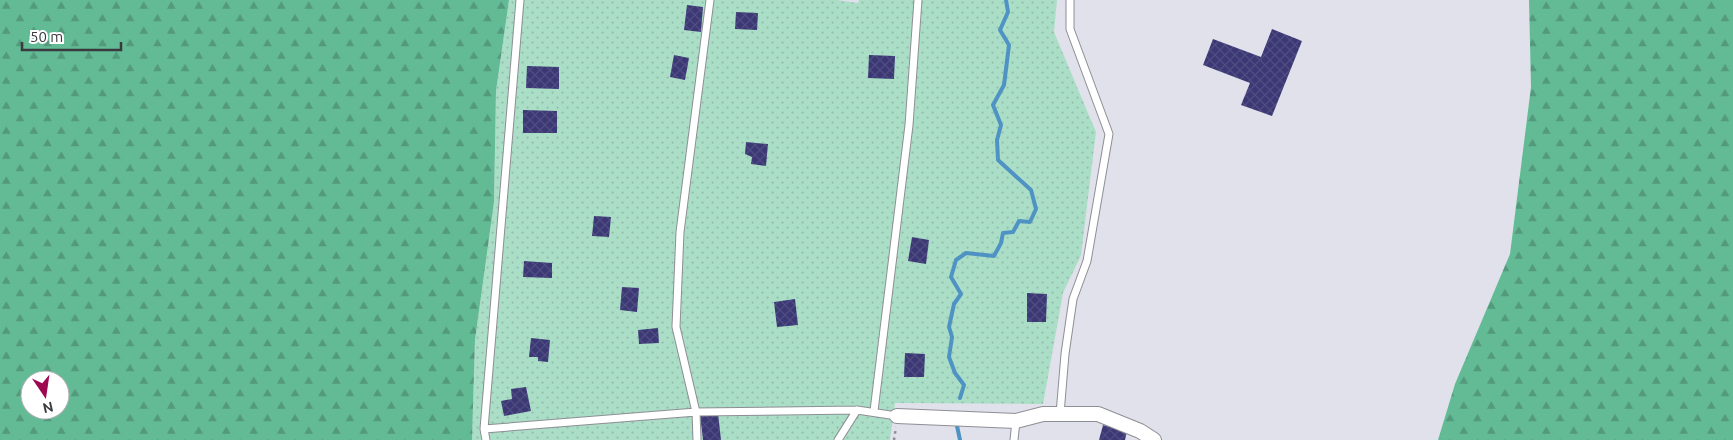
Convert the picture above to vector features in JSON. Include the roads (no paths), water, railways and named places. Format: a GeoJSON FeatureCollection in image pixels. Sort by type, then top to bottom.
{"type":"FeatureCollection","features":[{"type":"Feature","properties":{"kind":"street"},"geometry":{"type":"LineString","coordinates":[[897,416],[1016,421],[1043,414],[1098,414],[1140,431],[1154,440]]}},
{"type":"Feature","properties":{"kind":"lane"},"geometry":{"type":"LineString","coordinates":[[486,440],[484,429],[520,0]]}},
{"type":"Feature","properties":{"kind":"lane"},"geometry":{"type":"LineString","coordinates":[[698,440],[696,412],[676,327],[680,232],[710,0]]}},
{"type":"Feature","properties":{"kind":"lane"},"geometry":{"type":"LineString","coordinates":[[874,411],[909,125],[918,0]]}},
{"type":"Feature","properties":{"kind":"lane"},"geometry":{"type":"LineString","coordinates":[[1060,414],[1065,354],[1073,299],[1087,261],[1109,134],[1070,29],[1070,0]]}},
{"type":"Feature","properties":{"kind":"lane"},"geometry":{"type":"LineString","coordinates":[[484,429],[696,412],[857,410],[874,411],[897,416]]}},
{"type":"Feature","properties":{"kind":"lane"},"geometry":{"type":"LineString","coordinates":[[838,440],[857,410]]}},
{"type":"Feature","properties":{"kind":"lane"},"geometry":{"type":"LineString","coordinates":[[1014,440],[1016,421]]}},
{"type":"Feature","properties":{"kind":"waterway"},"geometry":{"type":"LineString","coordinates":[[960,398],[964,385],[955,373],[949,357],[952,337],[949,327],[954,304],[961,294],[951,277],[956,260],[966,253],[994,256],[1001,243],[1003,233],[1013,232],[1019,221],[1030,222],[1036,209],[1031,190],[998,160],[997,140],[1001,125],[993,105],[1004,85],[1009,45],[1000,30],[1008,12],[1006,0]]}},
{"type":"Feature","properties":{"kind":"waterway"},"geometry":{"type":"LineString","coordinates":[[957,426],[960,440]]}}]}
